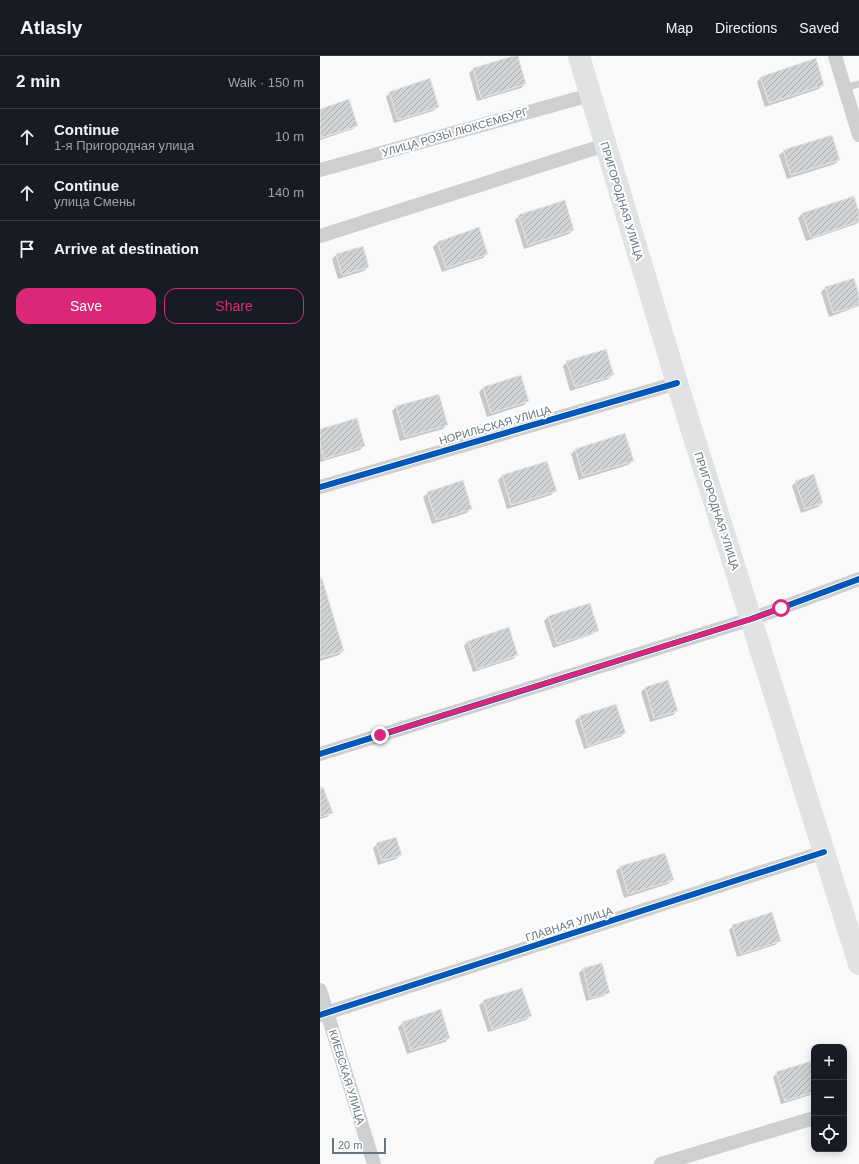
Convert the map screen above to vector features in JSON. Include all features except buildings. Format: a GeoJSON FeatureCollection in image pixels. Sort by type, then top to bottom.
{"type":"FeatureCollection","features":[{"type":"Feature","properties":{"kind":"highway","name":"ПРИГОРОДНАЯ УЛИЦА"},"geometry":{"type":"LineString","coordinates":[[579,56],[677,383],[859,964]]}},
{"type":"Feature","properties":{"kind":"street"},"geometry":{"type":"LineString","coordinates":[[835,56],[859,135]]}},
{"type":"Feature","properties":{"kind":"street","name":"УЛИЦА РОЗЫ ЛЮКСЕМБУРГ"},"geometry":{"type":"LineString","coordinates":[[320,170],[590,95]]}},
{"type":"Feature","properties":{"kind":"street"},"geometry":{"type":"LineString","coordinates":[[320,236],[605,145]]}},
{"type":"Feature","properties":{"kind":"street","name":"НОРИЛЬСКАЯ УЛИЦА"},"geometry":{"type":"LineString","coordinates":[[320,487],[677,383]]}},
{"type":"Feature","properties":{"kind":"street"},"geometry":{"type":"LineString","coordinates":[[320,754],[751,619],[859,579]]}},
{"type":"Feature","properties":{"kind":"street","name":"ГЛАВНАЯ УЛИЦА"},"geometry":{"type":"LineString","coordinates":[[324,1014],[824,852]]}},
{"type":"Feature","properties":{"kind":"street","name":"КИЕВСКАЯ УЛИЦА"},"geometry":{"type":"LineString","coordinates":[[320,990],[324,1014],[374,1164]]}},
{"type":"Feature","properties":{"kind":"street"},"geometry":{"type":"LineString","coordinates":[[661,1164],[811,1119]]}},
{"type":"Feature","properties":{"kind":"lane"},"geometry":{"type":"LineString","coordinates":[[844,88],[859,84]]}},
{"type":"Feature","properties":{"kind":"cycle path"},"geometry":{"type":"LineString","coordinates":[[320,487],[677,383]]}},
{"type":"Feature","properties":{"kind":"cycle path"},"geometry":{"type":"LineString","coordinates":[[320,754],[751,619],[859,579]]}},
{"type":"Feature","properties":{"kind":"cycle path"},"geometry":{"type":"LineString","coordinates":[[320,1015],[824,852]]}},
{"type":"Feature","properties":{"kind":"route"},"geometry":{"type":"LineString","coordinates":[[380,735],[751,619],[781,608]]}}]}
